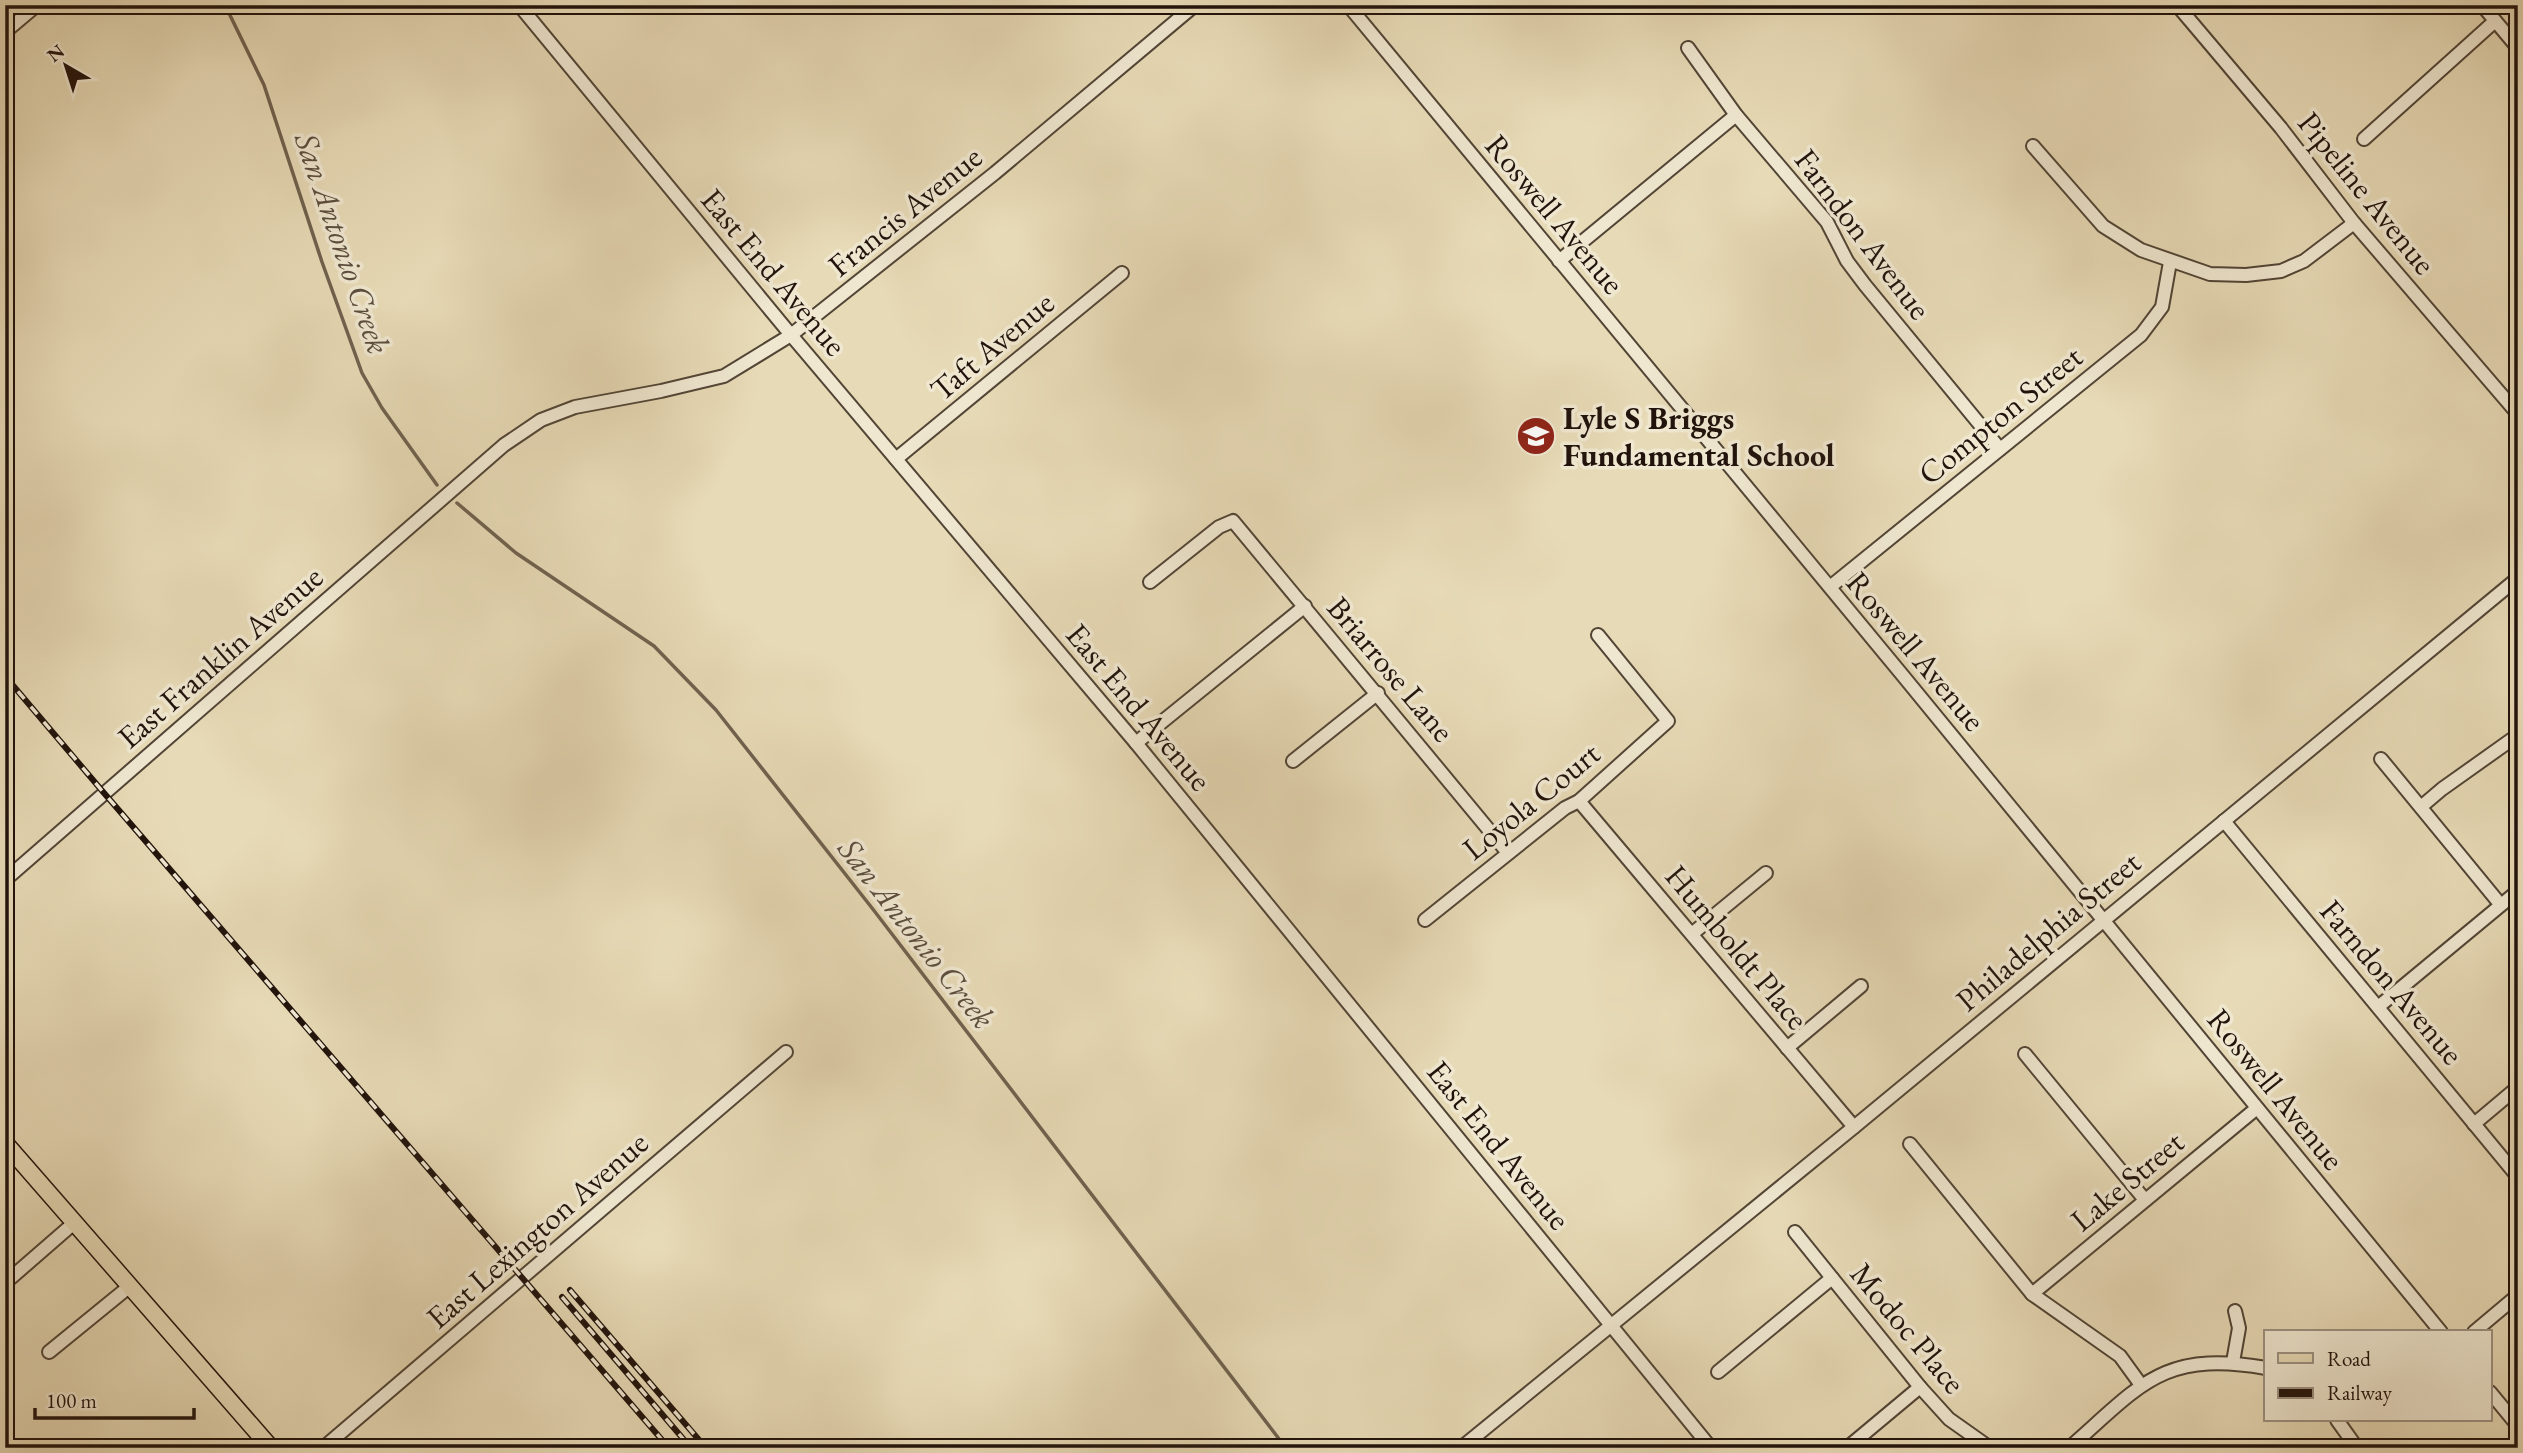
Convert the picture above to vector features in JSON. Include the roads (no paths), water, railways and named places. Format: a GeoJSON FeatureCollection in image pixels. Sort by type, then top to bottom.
{"type":"FeatureCollection","features":[{"type":"Feature","properties":{"kind":"main road"},"geometry":{"type":"LineString","coordinates":[[5,1143],[271,1448]]}},
{"type":"Feature","properties":{"kind":"street"},"geometry":{"type":"LineString","coordinates":[[5,32],[37,5]]}},
{"type":"Feature","properties":{"kind":"street","name":"East End Avenue"},"geometry":{"type":"LineString","coordinates":[[519,5],[791,335],[1136,743],[1711,1448]]}},
{"type":"Feature","properties":{"kind":"street","name":"Francis Avenue"},"geometry":{"type":"LineString","coordinates":[[471,474],[505,445],[541,420],[575,407],[724,376],[791,335],[995,173],[1195,5]]}},
{"type":"Feature","properties":{"kind":"street","name":"Roswell Avenue"},"geometry":{"type":"LineString","coordinates":[[1348,5],[2439,1330]]}},
{"type":"Feature","properties":{"kind":"street"},"geometry":{"type":"LineString","coordinates":[[2180,10],[2194,5]]}},
{"type":"Feature","properties":{"kind":"street"},"geometry":{"type":"LineString","coordinates":[[2482,5],[2518,48]]}},
{"type":"Feature","properties":{"kind":"street","name":"Pipeline Avenue"},"geometry":{"type":"LineString","coordinates":[[2180,10],[2281,128],[2354,223],[2518,414]]}},
{"type":"Feature","properties":{"kind":"street"},"geometry":{"type":"LineString","coordinates":[[2364,139],[2495,21]]}},
{"type":"Feature","properties":{"kind":"street","name":"Farndon Avenue"},"geometry":{"type":"LineString","coordinates":[[1688,48],[1736,115],[1827,222],[1853,269],[2000,449]]}},
{"type":"Feature","properties":{"kind":"street"},"geometry":{"type":"LineString","coordinates":[[1559,261],[1736,115]]}},
{"type":"Feature","properties":{"kind":"street"},"geometry":{"type":"LineString","coordinates":[[2033,146],[2103,226],[2141,250],[2210,274],[2246,275],[2281,271],[2304,261],[2354,223]]}},
{"type":"Feature","properties":{"kind":"street","name":"Compton Street"},"geometry":{"type":"LineString","coordinates":[[1830,587],[2141,335],[2162,307],[2170,262]]}},
{"type":"Feature","properties":{"kind":"street","name":"Taft Avenue"},"geometry":{"type":"LineString","coordinates":[[896,459],[1122,273]]}},
{"type":"Feature","properties":{"kind":"street","name":"East Franklin Avenue"},"geometry":{"type":"LineString","coordinates":[[5,880],[471,474]]}},
{"type":"Feature","properties":{"kind":"street","name":"Briarrose Lane"},"geometry":{"type":"LineString","coordinates":[[1150,582],[1219,527],[1233,521],[1508,853]]}},
{"type":"Feature","properties":{"kind":"street","name":"Philadelphia Street"},"geometry":{"type":"LineString","coordinates":[[1461,1448],[2518,578]]}},
{"type":"Feature","properties":{"kind":"street"},"geometry":{"type":"LineString","coordinates":[[1136,743],[1305,606]]}},
{"type":"Feature","properties":{"kind":"street","name":"Loyola Court"},"geometry":{"type":"LineString","coordinates":[[1424,920],[1565,808],[1579,801],[1668,721],[1598,635]]}},
{"type":"Feature","properties":{"kind":"street"},"geometry":{"type":"LineString","coordinates":[[1293,761],[1378,693]]}},
{"type":"Feature","properties":{"kind":"street"},"geometry":{"type":"LineString","coordinates":[[2421,806],[2518,735]]}},
{"type":"Feature","properties":{"kind":"street"},"geometry":{"type":"LineString","coordinates":[[2381,759],[2500,904]]}},
{"type":"Feature","properties":{"kind":"street","name":"Humboldt Place"},"geometry":{"type":"LineString","coordinates":[[1579,801],[1854,1127]]}},
{"type":"Feature","properties":{"kind":"street","name":"Farndon Avenue"},"geometry":{"type":"LineString","coordinates":[[2224,821],[2518,1177]]}},
{"type":"Feature","properties":{"kind":"street"},"geometry":{"type":"LineString","coordinates":[[1693,933],[1766,873]]}},
{"type":"Feature","properties":{"kind":"street"},"geometry":{"type":"LineString","coordinates":[[2378,1007],[2518,891]]}},
{"type":"Feature","properties":{"kind":"street"},"geometry":{"type":"LineString","coordinates":[[1787,1048],[1861,986]]}},
{"type":"Feature","properties":{"kind":"street","name":"East Lexington Avenue"},"geometry":{"type":"LineString","coordinates":[[323,1448],[786,1052]]}},
{"type":"Feature","properties":{"kind":"street"},"geometry":{"type":"LineString","coordinates":[[2025,1054],[2145,1200]]}},
{"type":"Feature","properties":{"kind":"street"},"geometry":{"type":"LineString","coordinates":[[2474,1124],[2518,1087]]}},
{"type":"Feature","properties":{"kind":"street","name":"Lake Street"},"geometry":{"type":"LineString","coordinates":[[2032,1294],[2257,1108]]}},
{"type":"Feature","properties":{"kind":"street"},"geometry":{"type":"LineString","coordinates":[[1910,1144],[2032,1294],[2120,1356],[2141,1385]]}},
{"type":"Feature","properties":{"kind":"street"},"geometry":{"type":"LineString","coordinates":[[5,1283],[74,1223]]}},
{"type":"Feature","properties":{"kind":"street","name":"Modoc Place"},"geometry":{"type":"LineString","coordinates":[[1795,1232],[1920,1387],[1949,1419],[1990,1448]]}},
{"type":"Feature","properties":{"kind":"street"},"geometry":{"type":"LineString","coordinates":[[1718,1372],[1832,1278]]}},
{"type":"Feature","properties":{"kind":"street"},"geometry":{"type":"LineString","coordinates":[[49,1352],[130,1286]]}},
{"type":"Feature","properties":{"kind":"street"},"geometry":{"type":"LineString","coordinates":[[2476,1330],[2518,1295]]}},
{"type":"Feature","properties":{"kind":"street"},"geometry":{"type":"LineString","coordinates":[[2233,1362],[2239,1328],[2235,1311]]}},
{"type":"Feature","properties":{"kind":"street"},"geometry":{"type":"LineString","coordinates":[[2069,1448],[2141,1385],[2167,1370],[2233,1362],[2264,1368]]}},
{"type":"Feature","properties":{"kind":"street"},"geometry":{"type":"LineString","coordinates":[[1847,1448],[1920,1387]]}},
{"type":"Feature","properties":{"kind":"street"},"geometry":{"type":"LineString","coordinates":[[2492,1394],[2518,1426]]}},
{"type":"Feature","properties":{"kind":"street"},"geometry":{"type":"LineString","coordinates":[[2338,1422],[2357,1448]]}},
{"type":"Feature","properties":{"kind":"waterway","name":"San Antonio Creek"},"geometry":{"type":"LineString","coordinates":[[225,5],[264,85],[322,262],[362,373],[382,408],[437,485]]}},
{"type":"Feature","properties":{"kind":"waterway","name":"San Antonio Creek"},"geometry":{"type":"LineString","coordinates":[[457,503],[516,553],[654,646],[716,710],[872,908],[1286,1448]]}},
{"type":"Feature","properties":{"kind":"railway"},"geometry":{"type":"LineString","coordinates":[[5,676],[669,1448]]}},
{"type":"Feature","properties":{"kind":"railway"},"geometry":{"type":"LineString","coordinates":[[570,1290],[706,1448]]}},
{"type":"Feature","properties":{"kind":"railway"},"geometry":{"type":"LineString","coordinates":[[562,1297],[691,1448]]}},
{"type":"Feature","properties":{"kind":"place","name":"Lyle S Briggs Fundamental School"},"geometry":{"type":"Point","coordinates":[1536,436]}}]}
